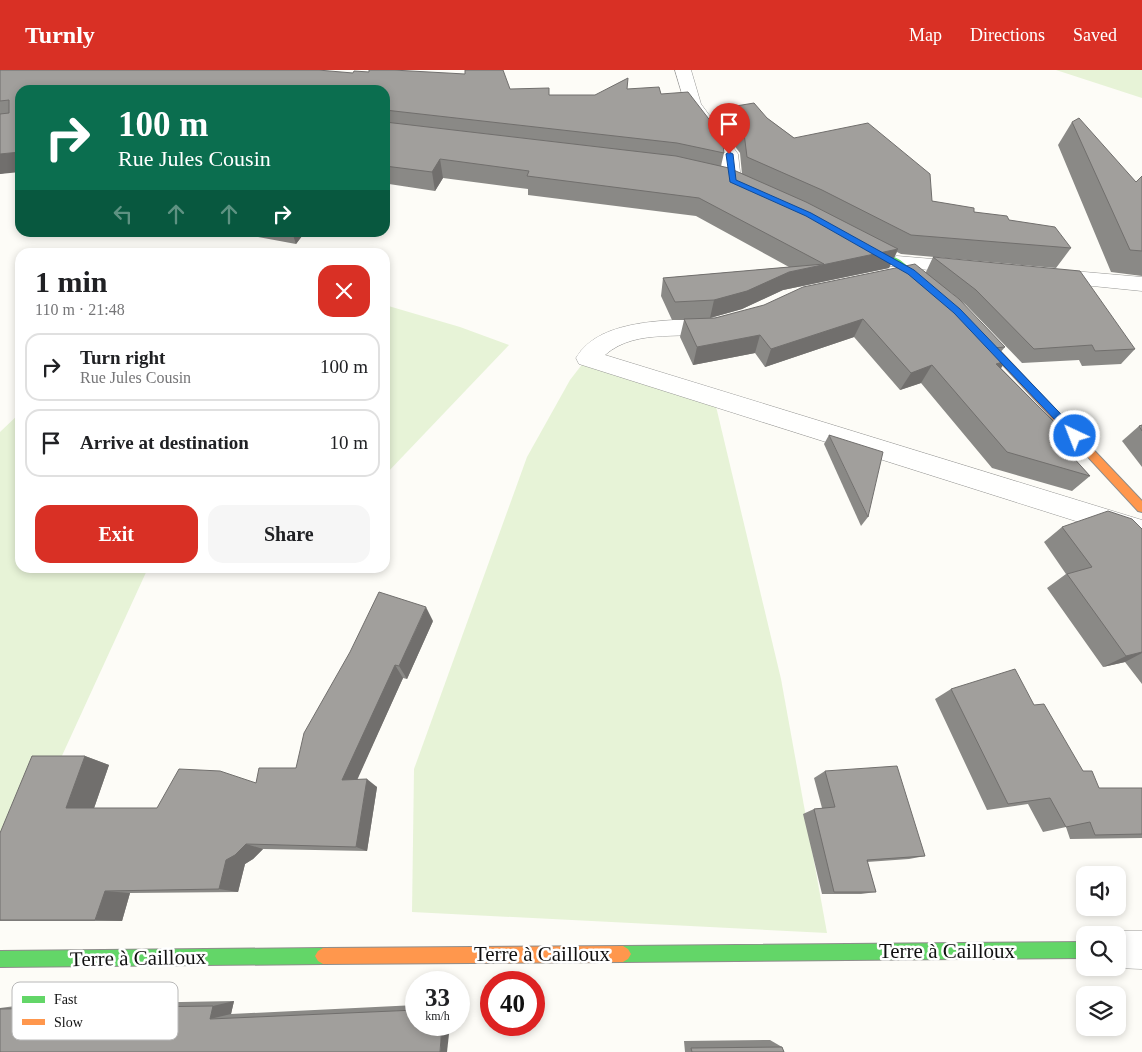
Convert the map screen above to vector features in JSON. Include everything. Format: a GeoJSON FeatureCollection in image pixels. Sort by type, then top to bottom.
{"type":"FeatureCollection","features":[{"type":"Feature","properties":{"kind":"street"},"geometry":{"type":"LineString","coordinates":[[683,70],[693,104],[729,154],[732,181]]}},
{"type":"Feature","properties":{"kind":"street"},"geometry":{"type":"LineString","coordinates":[[848,236],[897,271],[941,298]]}},
{"type":"Feature","properties":{"kind":"street"},"geometry":{"type":"LineString","coordinates":[[897,271],[985,269]]}},
{"type":"Feature","properties":{"kind":"street"},"geometry":{"type":"LineString","coordinates":[[1031,273],[1142,284]]}},
{"type":"Feature","properties":{"kind":"street"},"geometry":{"type":"LineString","coordinates":[[742,318],[710,327],[634,331],[607,341],[587,358],[1142,531]]}},
{"type":"Feature","properties":{"kind":"street"},"geometry":{"type":"LineString","coordinates":[[970,324],[1142,508]]}},
{"type":"Feature","properties":{"kind":"street","name":"Terre à Cailloux"},"geometry":{"type":"LineString","coordinates":[[0,960],[1076,950]]}},
{"type":"Feature","properties":{"kind":"street"},"geometry":{"type":"LineString","coordinates":[[1126,950],[1142,950]]}},
{"type":"Feature","properties":{"kind":"green space"},"geometry":{"type":"Polygon","coordinates":[[[1056,70],[1142,70],[1142,98],[1056,70]]]}},
{"type":"Feature","properties":{"kind":"green space"},"geometry":{"type":"Polygon","coordinates":[[[390,306],[460,327],[509,345],[390,470],[390,306]]]}},
{"type":"Feature","properties":{"kind":"green space"},"geometry":{"type":"Polygon","coordinates":[[[587,358],[714,398],[781,679],[827,933],[412,912],[414,769],[527,457],[570,380],[587,358]]]}},
{"type":"Feature","properties":{"kind":"green space"},"geometry":{"type":"Polygon","coordinates":[[[15,418],[15,573],[146,573],[0,891],[0,432],[15,418]]]}},
{"type":"Feature","properties":{"kind":"building"},"geometry":{"type":"Polygon","coordinates":[[[0,70],[318,70],[353,73],[354,71],[393,70],[465,74],[465,70],[503,70],[510,89],[549,88],[549,95],[595,95],[628,78],[627,89],[659,87],[661,94],[688,92],[722,136],[724,153],[677,143],[390,111],[390,85],[15,85],[15,152],[0,154],[0,114],[9,113],[9,100],[0,101],[0,70]]]}},
{"type":"Feature","properties":{"kind":"building"},"geometry":{"type":"Polygon","coordinates":[[[754,103],[767,118],[794,138],[868,123],[930,174],[932,201],[974,208],[974,212],[1007,216],[1009,220],[1055,227],[1071,248],[911,235],[822,190],[747,157],[744,133],[724,108],[754,103]]]}},
{"type":"Feature","properties":{"kind":"building"},"geometry":{"type":"Polygon","coordinates":[[[1079,118],[1136,182],[1142,176],[1142,251],[1130,250],[1072,122],[1079,118]]]}},
{"type":"Feature","properties":{"kind":"building"},"geometry":{"type":"Polygon","coordinates":[[[390,123],[676,156],[729,168],[806,202],[898,249],[789,272],[747,291],[714,300],[675,302],[663,278],[824,264],[699,198],[527,176],[529,171],[440,159],[432,172],[390,167],[390,123]]]}},
{"type":"Feature","properties":{"kind":"building"},"geometry":{"type":"Polygon","coordinates":[[[933,257],[1080,271],[1135,349],[1095,351],[1092,345],[1034,349],[976,290],[933,257]]]}},
{"type":"Feature","properties":{"kind":"building"},"geometry":{"type":"Polygon","coordinates":[[[915,264],[959,299],[1005,347],[993,348],[1006,361],[996,364],[1063,431],[1052,434],[1090,476],[1007,452],[932,365],[911,373],[863,319],[771,349],[760,335],[697,347],[684,319],[715,318],[764,305],[803,287],[915,264]]]}},
{"type":"Feature","properties":{"kind":"building"},"geometry":{"type":"Polygon","coordinates":[[[829,435],[883,452],[868,517],[829,435]]]}},
{"type":"Feature","properties":{"kind":"building"},"geometry":{"type":"Polygon","coordinates":[[[1108,511],[1132,519],[1142,529],[1142,652],[1126,656],[1067,574],[1092,567],[1062,527],[1108,511]]]}},
{"type":"Feature","properties":{"kind":"building"},"geometry":{"type":"Polygon","coordinates":[[[379,592],[426,607],[399,666],[395,665],[342,780],[367,779],[356,847],[246,844],[235,855],[226,860],[219,889],[105,891],[95,920],[0,920],[0,833],[32,756],[85,756],[66,808],[157,808],[179,769],[220,771],[256,783],[259,768],[296,768],[304,733],[350,652],[379,592]]]}},
{"type":"Feature","properties":{"kind":"building"},"geometry":{"type":"Polygon","coordinates":[[[1015,669],[1034,705],[1044,704],[1083,771],[1092,771],[1099,788],[1142,788],[1142,834],[1095,835],[1090,822],[1066,827],[1050,798],[1008,804],[951,689],[1015,669]]]}},
{"type":"Feature","properties":{"kind":"building"},"geometry":{"type":"Polygon","coordinates":[[[897,766],[925,856],[867,860],[876,892],[834,892],[814,809],[835,807],[825,771],[897,766]]]}},
{"type":"Feature","properties":{"kind":"building"},"geometry":{"type":"Polygon","coordinates":[[[178,1006],[213,1006],[210,1019],[405,1010],[405,1036],[441,1036],[440,1052],[0,1052],[0,1009],[12,1009],[12,1040],[178,1040],[178,1006]]]}},
{"type":"Feature","properties":{"kind":"building"},"geometry":{"type":"Polygon","coordinates":[[[782,1047],[784,1052],[692,1052],[691,1048],[782,1047]]]}},
{"type":"Feature","properties":{"kind":"traffic: fast"},"geometry":{"type":"LineString","coordinates":[[859,242],[897,262],[931,289]]}},
{"type":"Feature","properties":{"kind":"traffic: fast"},"geometry":{"type":"LineString","coordinates":[[623,954],[1076,950]]}},
{"type":"Feature","properties":{"kind":"traffic: fast"},"geometry":{"type":"LineString","coordinates":[[0,959],[323,956]]}},
{"type":"Feature","properties":{"kind":"traffic: slow"},"geometry":{"type":"LineString","coordinates":[[979,334],[1142,508]]}},
{"type":"Feature","properties":{"kind":"traffic: slow"},"geometry":{"type":"LineString","coordinates":[[323,956],[623,954]]}},
{"type":"Feature","properties":{"kind":"route"},"geometry":{"type":"LineString","coordinates":[[729,154],[732,181],[808,215],[897,262],[911,272],[957,311],[1075,436]]}}]}
